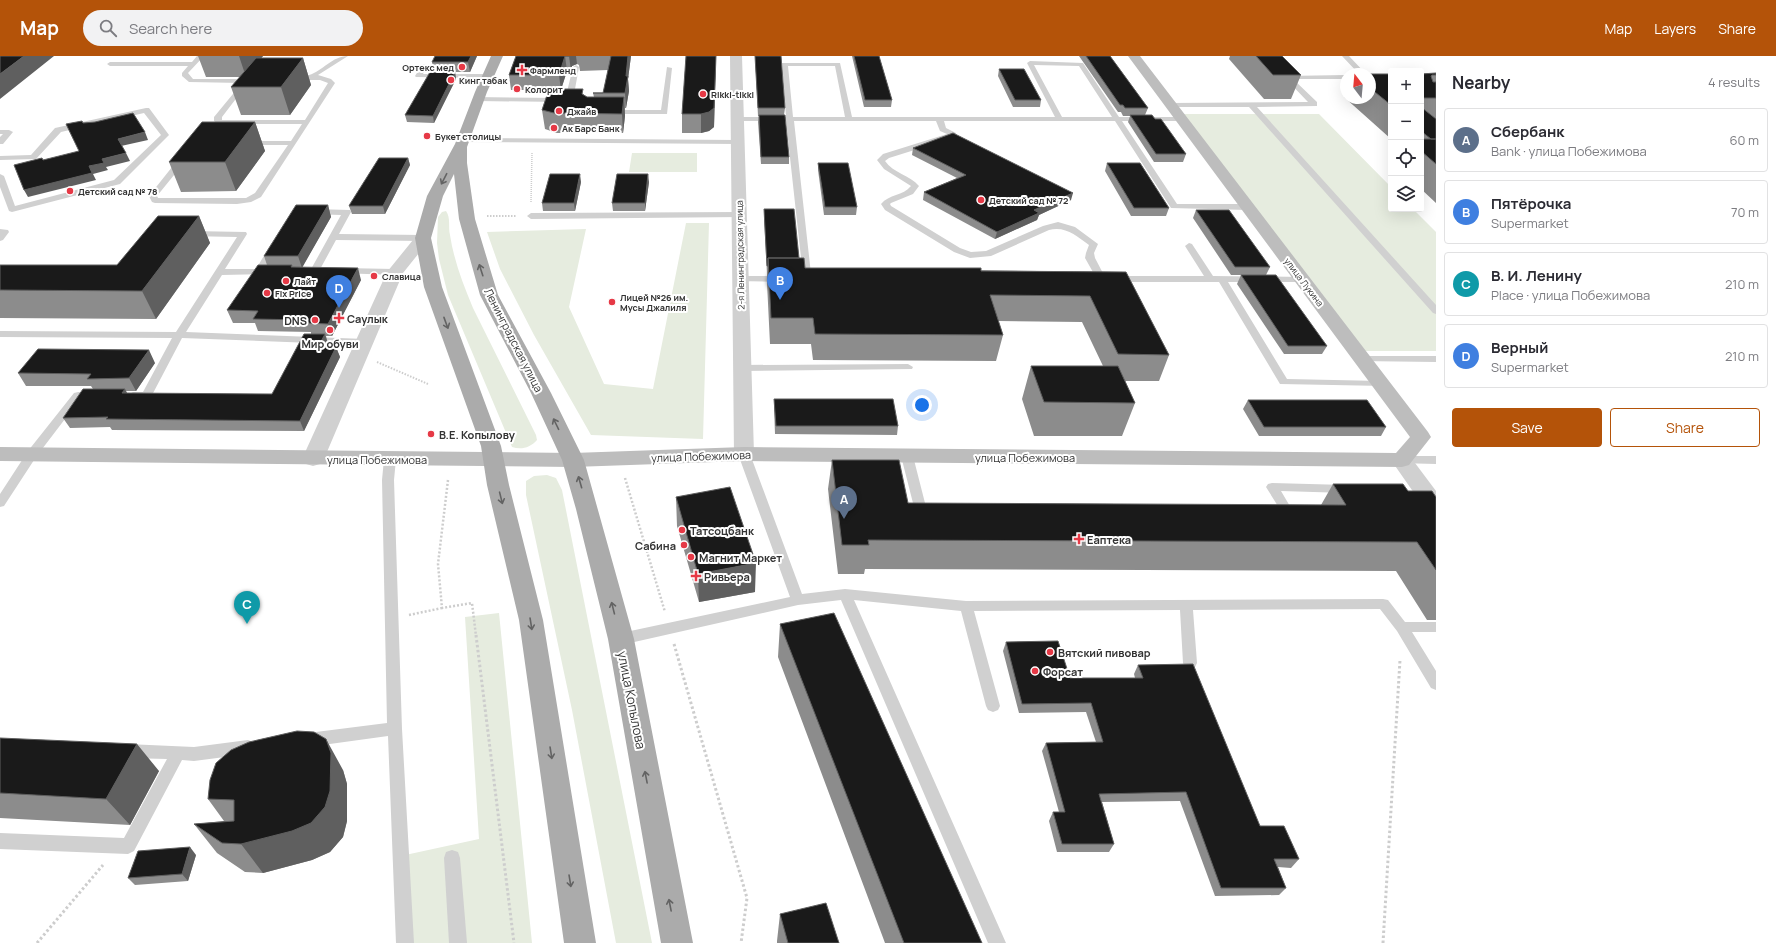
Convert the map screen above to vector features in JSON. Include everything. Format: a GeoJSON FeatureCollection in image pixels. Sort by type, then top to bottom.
{"type":"FeatureCollection","features":[{"type":"Feature","properties":{"kind":"main road","name":"Ленинградская улица"},"geometry":{"type":"LineString","coordinates":[[495,460],[433,287],[423,238],[435,196],[462,142],[478,99],[497,56]]}},
{"type":"Feature","properties":{"kind":"main road","name":"Ленинградская улица"},"geometry":{"type":"LineString","coordinates":[[462,142],[460,163],[467,219],[475,251],[489,295],[541,393],[573,460]]}},
{"type":"Feature","properties":{"kind":"main road"},"geometry":{"type":"LineString","coordinates":[[495,460],[498,485],[531,620],[580,943]]}},
{"type":"Feature","properties":{"kind":"main road","name":"улица Копылова"},"geometry":{"type":"LineString","coordinates":[[573,460],[621,639],[677,943]]}},
{"type":"Feature","properties":{"kind":"street","name":"2-я Ленинградская улица"},"geometry":{"type":"LineString","coordinates":[[736,56],[744,454]]}},
{"type":"Feature","properties":{"kind":"street","name":"улица Лукина"},"geometry":{"type":"LineString","coordinates":[[1134,56],[1422,438],[1402,460]]}},
{"type":"Feature","properties":{"kind":"street","name":"Ленинградская улица"},"geometry":{"type":"LineString","coordinates":[[313,459],[395,272],[423,238]]}},
{"type":"Feature","properties":{"kind":"street","name":"улица Побежимова"},"geometry":{"type":"LineString","coordinates":[[0,454],[313,459],[495,460],[573,460],[744,454],[1402,460]]}},
{"type":"Feature","properties":{"kind":"street"},"geometry":{"type":"LineString","coordinates":[[1402,460],[1424,497]]}},
{"type":"Feature","properties":{"kind":"lane"},"geometry":{"type":"LineString","coordinates":[[201,56],[184,74],[191,81],[249,81],[259,79]]}},
{"type":"Feature","properties":{"kind":"lane"},"geometry":{"type":"LineString","coordinates":[[309,78],[345,56]]}},
{"type":"Feature","properties":{"kind":"lane"},"geometry":{"type":"LineString","coordinates":[[1345,56],[1357,68]]}},
{"type":"Feature","properties":{"kind":"lane"},"geometry":{"type":"LineString","coordinates":[[110,64],[193,64]]}},
{"type":"Feature","properties":{"kind":"lane"},"geometry":{"type":"LineString","coordinates":[[740,279],[803,279],[784,64],[838,64],[849,119]]}},
{"type":"Feature","properties":{"kind":"lane"},"geometry":{"type":"LineString","coordinates":[[1060,119],[1030,64],[1081,64],[1174,206],[1247,206]]}},
{"type":"Feature","properties":{"kind":"lane"},"geometry":{"type":"LineString","coordinates":[[424,66],[418,76],[488,76]]}},
{"type":"Feature","properties":{"kind":"lane"},"geometry":{"type":"LineString","coordinates":[[478,99],[573,100],[576,67]]}},
{"type":"Feature","properties":{"kind":"lane"},"geometry":{"type":"LineString","coordinates":[[604,112],[664,112],[669,68]]}},
{"type":"Feature","properties":{"kind":"lane"},"geometry":{"type":"LineString","coordinates":[[1170,105],[1314,104],[1287,77],[1340,78]]}},
{"type":"Feature","properties":{"kind":"lane"},"geometry":{"type":"LineString","coordinates":[[188,154],[153,196],[155,200],[237,201],[252,198],[258,195],[332,83],[326,79],[285,78]]}},
{"type":"Feature","properties":{"kind":"lane"},"geometry":{"type":"LineString","coordinates":[[249,81],[219,115],[218,120],[221,122],[307,122]]}},
{"type":"Feature","properties":{"kind":"lane"},"geometry":{"type":"LineString","coordinates":[[1251,104],[1436,312]]}},
{"type":"Feature","properties":{"kind":"lane"},"geometry":{"type":"LineString","coordinates":[[0,158],[33,157],[58,130],[146,110],[164,135],[117,182],[12,209],[3,172],[18,158]]}},
{"type":"Feature","properties":{"kind":"lane"},"geometry":{"type":"LineString","coordinates":[[737,119],[1181,119]]}},
{"type":"Feature","properties":{"kind":"lane"},"geometry":{"type":"LineString","coordinates":[[939,119],[943,129],[954,135],[886,156],[881,160],[886,166],[912,181],[915,186],[914,189],[888,201],[885,204],[888,208],[957,250],[970,255],[988,254],[1046,228],[1058,225],[1065,226],[1088,238],[1094,244],[1090,253],[1090,258],[1097,279],[1302,279]]}},
{"type":"Feature","properties":{"kind":"lane"},"geometry":{"type":"LineString","coordinates":[[0,132],[9,132],[0,142]]}},
{"type":"Feature","properties":{"kind":"lane"},"geometry":{"type":"LineString","coordinates":[[462,142],[532,145],[737,142]]}},
{"type":"Feature","properties":{"kind":"lane"},"geometry":{"type":"LineString","coordinates":[[241,143],[293,143]]}},
{"type":"Feature","properties":{"kind":"lane"},"geometry":{"type":"LineString","coordinates":[[303,212],[347,212],[310,271],[395,272]]}},
{"type":"Feature","properties":{"kind":"lane"},"geometry":{"type":"LineString","coordinates":[[531,216],[739,215]]}},
{"type":"Feature","properties":{"kind":"lane"},"geometry":{"type":"LineString","coordinates":[[0,232],[6,232],[0,238]]}},
{"type":"Feature","properties":{"kind":"lane"},"geometry":{"type":"LineString","coordinates":[[124,395],[147,395],[179,335],[243,234],[179,234]]}},
{"type":"Feature","properties":{"kind":"lane"},"geometry":{"type":"LineString","coordinates":[[333,236],[423,238]]}},
{"type":"Feature","properties":{"kind":"lane"},"geometry":{"type":"LineString","coordinates":[[259,272],[279,238]]}},
{"type":"Feature","properties":{"kind":"lane"},"geometry":{"type":"LineString","coordinates":[[1189,246],[1210,279]]}},
{"type":"Feature","properties":{"kind":"lane"},"geometry":{"type":"LineString","coordinates":[[218,272],[275,272]]}},
{"type":"Feature","properties":{"kind":"lane"},"geometry":{"type":"LineString","coordinates":[[1222,279],[1284,382],[1381,384]]}},
{"type":"Feature","properties":{"kind":"lane"},"geometry":{"type":"LineString","coordinates":[[0,334],[179,335],[362,348]]}},
{"type":"Feature","properties":{"kind":"lane"},"geometry":{"type":"LineString","coordinates":[[1362,359],[1436,359]]}},
{"type":"Feature","properties":{"kind":"lane"},"geometry":{"type":"LineString","coordinates":[[742,368],[908,367]]}},
{"type":"Feature","properties":{"kind":"lane"},"geometry":{"type":"LineString","coordinates":[[0,502],[32,454],[78,395],[101,395]]}},
{"type":"Feature","properties":{"kind":"lane"},"geometry":{"type":"LineString","coordinates":[[744,454],[798,600]]}},
{"type":"Feature","properties":{"kind":"lane"},"geometry":{"type":"LineString","coordinates":[[907,456],[920,507],[944,507]]}},
{"type":"Feature","properties":{"kind":"lane"},"geometry":{"type":"LineString","coordinates":[[390,459],[388,480],[395,729],[405,943]]}},
{"type":"Feature","properties":{"kind":"lane"},"geometry":{"type":"LineString","coordinates":[[1402,460],[1436,460]]}},
{"type":"Feature","properties":{"kind":"lane"},"geometry":{"type":"LineString","coordinates":[[1269,508],[1284,508],[1272,486],[1356,490]]}},
{"type":"Feature","properties":{"kind":"lane"},"geometry":{"type":"LineString","coordinates":[[845,594],[997,943]]}},
{"type":"Feature","properties":{"kind":"lane"},"geometry":{"type":"LineString","coordinates":[[621,639],[798,600],[845,594],[966,606],[1383,604],[1402,627],[1436,684]]}},
{"type":"Feature","properties":{"kind":"lane"},"geometry":{"type":"LineString","coordinates":[[1186,605],[1190,664]]}},
{"type":"Feature","properties":{"kind":"lane"},"geometry":{"type":"LineString","coordinates":[[966,606],[993,706]]}},
{"type":"Feature","properties":{"kind":"lane"},"geometry":{"type":"LineString","coordinates":[[1402,627],[1436,627]]}},
{"type":"Feature","properties":{"kind":"lane"},"geometry":{"type":"LineString","coordinates":[[294,741],[395,729]]}},
{"type":"Feature","properties":{"kind":"lane"},"geometry":{"type":"LineString","coordinates":[[116,750],[194,754],[263,745]]}},
{"type":"Feature","properties":{"kind":"lane"},"geometry":{"type":"LineString","coordinates":[[0,841],[128,846],[178,753]]}},
{"type":"Feature","properties":{"kind":"lane"},"geometry":{"type":"LineString","coordinates":[[452,858],[458,943]]}},
{"type":"Feature","properties":{"kind":"path"},"geometry":{"type":"LineString","coordinates":[[484,216],[531,216],[532,145]]}},
{"type":"Feature","properties":{"kind":"path"},"geometry":{"type":"LineString","coordinates":[[362,348],[428,384]]}},
{"type":"Feature","properties":{"kind":"path"},"geometry":{"type":"LineString","coordinates":[[625,478],[747,898],[741,943]]}},
{"type":"Feature","properties":{"kind":"path"},"geometry":{"type":"LineString","coordinates":[[442,608],[438,564],[448,480]]}},
{"type":"Feature","properties":{"kind":"path"},"geometry":{"type":"LineString","coordinates":[[393,618],[472,603],[514,943]]}},
{"type":"Feature","properties":{"kind":"path"},"geometry":{"type":"LineString","coordinates":[[1383,943],[1402,627]]}},
{"type":"Feature","properties":{"kind":"path"},"geometry":{"type":"LineString","coordinates":[[37,943],[120,845]]}},
{"type":"Feature","properties":{"kind":"shaded area"},"geometry":{"type":"Polygon","coordinates":[[[1183,114],[1319,114],[1388,184],[1388,212],[1416,212],[1436,232],[1436,351],[1365,351],[1183,114]]]}},
{"type":"Feature","properties":{"kind":"shaded area"},"geometry":{"type":"Polygon","coordinates":[[[632,153],[697,153],[697,172],[629,172],[632,153]]]}},
{"type":"Feature","properties":{"kind":"shaded area"},"geometry":{"type":"Polygon","coordinates":[[[446,211],[448,214],[449,232],[454,254],[469,299],[536,435],[537,440],[525,448],[512,447],[448,295],[439,259],[437,243],[438,217],[442,212],[446,211]]]}},
{"type":"Feature","properties":{"kind":"shaded area"},"geometry":{"type":"Polygon","coordinates":[[[686,223],[709,223],[703,439],[591,435],[534,335],[500,269],[487,232],[586,229],[569,307],[604,384],[653,389],[686,223]]]}},
{"type":"Feature","properties":{"kind":"shaded area"},"geometry":{"type":"Polygon","coordinates":[[[547,475],[556,478],[562,490],[652,943],[616,943],[572,710],[526,495],[526,481],[534,476],[547,475]]]}},
{"type":"Feature","properties":{"kind":"shaded area"},"geometry":{"type":"Polygon","coordinates":[[[499,613],[532,943],[396,943],[396,857],[479,839],[465,617],[499,613]]]}},
{"type":"Feature","properties":{"kind":"building"},"geometry":{"type":"Polygon","coordinates":[[[0,56],[24,56],[0,74],[0,56]]]}},
{"type":"Feature","properties":{"kind":"building"},"geometry":{"type":"Polygon","coordinates":[[[435,56],[471,56],[468,62],[432,62],[435,56]]]}},
{"type":"Feature","properties":{"kind":"building"},"geometry":{"type":"Polygon","coordinates":[[[516,56],[565,56],[559,75],[509,75],[516,56]]]}},
{"type":"Feature","properties":{"kind":"building"},"geometry":{"type":"Polygon","coordinates":[[[611,56],[628,56],[626,76],[628,76],[625,93],[603,93],[611,56]]]}},
{"type":"Feature","properties":{"kind":"building"},"geometry":{"type":"Polygon","coordinates":[[[686,56],[716,56],[714,108],[709,112],[701,114],[682,114],[686,56]]]}},
{"type":"Feature","properties":{"kind":"building"},"geometry":{"type":"Polygon","coordinates":[[[755,56],[781,56],[785,108],[758,108],[755,56]]]}},
{"type":"Feature","properties":{"kind":"building"},"geometry":{"type":"Polygon","coordinates":[[[854,56],[879,56],[892,100],[865,100],[854,56]]]}},
{"type":"Feature","properties":{"kind":"building"},"geometry":{"type":"Polygon","coordinates":[[[1086,56],[1110,56],[1148,108],[1125,108],[1123,105],[1120,105],[1086,56]]]}},
{"type":"Feature","properties":{"kind":"building"},"geometry":{"type":"Polygon","coordinates":[[[1256,56],[1282,56],[1301,75],[1273,75],[1256,56]]]}},
{"type":"Feature","properties":{"kind":"building"},"geometry":{"type":"Polygon","coordinates":[[[256,58],[303,58],[281,87],[231,87],[256,58]]]}},
{"type":"Feature","properties":{"kind":"building"},"geometry":{"type":"Polygon","coordinates":[[[999,69],[1024,69],[1041,100],[1015,100],[999,69]]]}},
{"type":"Feature","properties":{"kind":"building"},"geometry":{"type":"Polygon","coordinates":[[[430,72],[455,72],[433,116],[405,115],[430,72]]]}},
{"type":"Feature","properties":{"kind":"building"},"geometry":{"type":"Polygon","coordinates":[[[1436,73],[1436,75],[1431,76],[1433,82],[1436,82],[1436,98],[1424,98],[1424,74],[1436,73]]]}},
{"type":"Feature","properties":{"kind":"building"},"geometry":{"type":"Polygon","coordinates":[[[1376,74],[1388,74],[1388,103],[1376,93],[1376,74]]]}},
{"type":"Feature","properties":{"kind":"building"},"geometry":{"type":"Polygon","coordinates":[[[549,89],[583,89],[582,94],[587,97],[624,97],[622,114],[554,113],[542,110],[549,89]]]}},
{"type":"Feature","properties":{"kind":"building"},"geometry":{"type":"Polygon","coordinates":[[[1424,109],[1436,119],[1436,139],[1431,139],[1424,133],[1424,109]]]}},
{"type":"Feature","properties":{"kind":"building"},"geometry":{"type":"Polygon","coordinates":[[[133,113],[145,132],[118,139],[126,153],[102,159],[104,163],[89,166],[92,173],[24,190],[14,165],[42,158],[43,160],[79,151],[66,124],[82,121],[83,123],[95,122],[133,113]]]}},
{"type":"Feature","properties":{"kind":"building"},"geometry":{"type":"Polygon","coordinates":[[[759,115],[785,115],[789,157],[761,157],[759,115]]]}},
{"type":"Feature","properties":{"kind":"building"},"geometry":{"type":"Polygon","coordinates":[[[1130,115],[1152,115],[1155,119],[1161,119],[1186,154],[1156,154],[1130,115]]]}},
{"type":"Feature","properties":{"kind":"building"},"geometry":{"type":"Polygon","coordinates":[[[202,122],[255,122],[225,162],[169,162],[202,122]]]}},
{"type":"Feature","properties":{"kind":"building"},"geometry":{"type":"Polygon","coordinates":[[[953,133],[1073,193],[1034,210],[1039,213],[997,232],[924,192],[966,175],[913,148],[953,133]]]}},
{"type":"Feature","properties":{"kind":"building"},"geometry":{"type":"Polygon","coordinates":[[[1424,139],[1436,139],[1436,164],[1424,154],[1424,139]]]}},
{"type":"Feature","properties":{"kind":"building"},"geometry":{"type":"Polygon","coordinates":[[[379,158],[408,158],[383,206],[349,206],[350,204],[379,158]]]}},
{"type":"Feature","properties":{"kind":"building"},"geometry":{"type":"Polygon","coordinates":[[[818,163],[848,163],[857,207],[825,207],[818,163]]]}},
{"type":"Feature","properties":{"kind":"building"},"geometry":{"type":"Polygon","coordinates":[[[1107,163],[1140,163],[1169,208],[1134,208],[1107,163]]]}},
{"type":"Feature","properties":{"kind":"building"},"geometry":{"type":"Polygon","coordinates":[[[550,174],[580,174],[574,203],[542,203],[550,174]]]}},
{"type":"Feature","properties":{"kind":"building"},"geometry":{"type":"Polygon","coordinates":[[[617,174],[648,174],[645,203],[612,203],[617,174]]]}},
{"type":"Feature","properties":{"kind":"building"},"geometry":{"type":"Polygon","coordinates":[[[296,205],[328,205],[298,256],[264,256],[296,205]]]}},
{"type":"Feature","properties":{"kind":"building"},"geometry":{"type":"Polygon","coordinates":[[[764,209],[794,209],[799,258],[768,258],[767,266],[764,209]]]}},
{"type":"Feature","properties":{"kind":"building"},"geometry":{"type":"Polygon","coordinates":[[[1196,210],[1229,210],[1270,267],[1235,267],[1196,210]]]}},
{"type":"Feature","properties":{"kind":"building"},"geometry":{"type":"Polygon","coordinates":[[[158,216],[199,216],[142,291],[0,290],[0,265],[117,265],[158,216]]]}},
{"type":"Feature","properties":{"kind":"building"},"geometry":{"type":"Polygon","coordinates":[[[768,258],[804,258],[805,268],[981,268],[981,271],[1126,272],[1169,355],[1118,354],[1090,296],[990,295],[1003,335],[815,334],[813,318],[771,318],[768,258]]]}},
{"type":"Feature","properties":{"kind":"building"},"geometry":{"type":"Polygon","coordinates":[[[258,265],[358,268],[328,324],[307,323],[309,320],[253,319],[258,311],[227,310],[258,265]]]}},
{"type":"Feature","properties":{"kind":"building"},"geometry":{"type":"Polygon","coordinates":[[[1241,275],[1276,275],[1327,346],[1288,346],[1241,275]]]}},
{"type":"Feature","properties":{"kind":"building"},"geometry":{"type":"Polygon","coordinates":[[[304,334],[325,334],[318,347],[336,347],[300,421],[106,419],[108,417],[63,418],[83,389],[125,389],[122,393],[272,394],[304,334]]]}},
{"type":"Feature","properties":{"kind":"building"},"geometry":{"type":"Polygon","coordinates":[[[38,349],[149,350],[129,378],[87,379],[91,374],[18,373],[38,349]]]}},
{"type":"Feature","properties":{"kind":"building"},"geometry":{"type":"Polygon","coordinates":[[[1031,366],[1118,366],[1135,403],[1044,402],[1031,366]]]}},
{"type":"Feature","properties":{"kind":"building"},"geometry":{"type":"Polygon","coordinates":[[[774,399],[893,399],[898,426],[776,426],[774,399]]]}},
{"type":"Feature","properties":{"kind":"building"},"geometry":{"type":"Polygon","coordinates":[[[1248,400],[1367,400],[1386,427],[1264,427],[1248,400]]]}},
{"type":"Feature","properties":{"kind":"building"},"geometry":{"type":"Polygon","coordinates":[[[832,460],[899,460],[908,503],[1346,505],[1333,484],[1403,484],[1408,491],[1432,491],[1436,497],[1436,570],[1417,542],[868,540],[869,545],[842,545],[832,460]]]}},
{"type":"Feature","properties":{"kind":"building"},"geometry":{"type":"Polygon","coordinates":[[[730,487],[756,563],[698,574],[676,497],[730,487]]]}},
{"type":"Feature","properties":{"kind":"building"},"geometry":{"type":"Polygon","coordinates":[[[834,613],[982,943],[904,943],[780,624],[834,613]]]}},
{"type":"Feature","properties":{"kind":"building"},"geometry":{"type":"Polygon","coordinates":[[[1058,641],[1070,678],[1143,678],[1138,665],[1193,664],[1260,826],[1284,826],[1299,859],[1274,859],[1286,888],[1221,888],[1186,792],[1099,794],[1114,844],[1062,844],[1053,812],[1065,812],[1046,743],[1103,742],[1091,703],[1022,704],[1006,642],[1058,641]]]}},
{"type":"Feature","properties":{"kind":"building"},"geometry":{"type":"Polygon","coordinates":[[[297,731],[314,732],[326,739],[331,753],[330,791],[325,807],[311,823],[292,831],[241,844],[222,843],[194,824],[234,821],[234,800],[208,799],[210,780],[216,763],[231,750],[249,742],[297,731]]]}},
{"type":"Feature","properties":{"kind":"building"},"geometry":{"type":"Polygon","coordinates":[[[0,738],[137,744],[106,799],[0,793],[0,738]]]}},
{"type":"Feature","properties":{"kind":"building"},"geometry":{"type":"Polygon","coordinates":[[[190,847],[182,874],[128,878],[138,851],[190,847]]]}},
{"type":"Feature","properties":{"kind":"building"},"geometry":{"type":"Polygon","coordinates":[[[826,903],[839,943],[788,943],[780,914],[826,903]]]}},
{"type":"Feature","properties":{"kind":"place","name":"Ортекс мед"},"geometry":{"type":"Point","coordinates":[462,67]}},
{"type":"Feature","properties":{"kind":"place","name":"Фармленд"},"geometry":{"type":"Point","coordinates":[522,70]}},
{"type":"Feature","properties":{"kind":"place","name":"Кинг табак"},"geometry":{"type":"Point","coordinates":[451,80]}},
{"type":"Feature","properties":{"kind":"place","name":"Колорит"},"geometry":{"type":"Point","coordinates":[517,89]}},
{"type":"Feature","properties":{"kind":"place","name":"Rikki-tikki"},"geometry":{"type":"Point","coordinates":[703,94]}},
{"type":"Feature","properties":{"kind":"place","name":"Джайв"},"geometry":{"type":"Point","coordinates":[559,111]}},
{"type":"Feature","properties":{"kind":"place","name":"Ак Барс Банк"},"geometry":{"type":"Point","coordinates":[554,128]}},
{"type":"Feature","properties":{"kind":"place","name":"Букет столицы"},"geometry":{"type":"Point","coordinates":[427,136]}},
{"type":"Feature","properties":{"kind":"place","name":"Детский сад № 78"},"geometry":{"type":"Point","coordinates":[70,191]}},
{"type":"Feature","properties":{"kind":"place","name":"Детский сад № 72"},"geometry":{"type":"Point","coordinates":[981,200]}},
{"type":"Feature","properties":{"kind":"place","name":"Славица"},"geometry":{"type":"Point","coordinates":[374,276]}},
{"type":"Feature","properties":{"kind":"place","name":"Лайт"},"geometry":{"type":"Point","coordinates":[286,281]}},
{"type":"Feature","properties":{"kind":"place","name":"Fix Price"},"geometry":{"type":"Point","coordinates":[267,293]}},
{"type":"Feature","properties":{"kind":"place","name":"Пятёрочка"},"geometry":{"type":"Point","coordinates":[780,300]}},
{"type":"Feature","properties":{"kind":"place","name":"Лицей №26 им. Мусы Джалиля"},"geometry":{"type":"Point","coordinates":[612,302]}},
{"type":"Feature","properties":{"kind":"place","name":"Верный"},"geometry":{"type":"Point","coordinates":[339,308]}},
{"type":"Feature","properties":{"kind":"place","name":"Саулык"},"geometry":{"type":"Point","coordinates":[339,318]}},
{"type":"Feature","properties":{"kind":"place","name":"DNS"},"geometry":{"type":"Point","coordinates":[315,320]}},
{"type":"Feature","properties":{"kind":"place","name":"Мир обуви"},"geometry":{"type":"Point","coordinates":[330,330]}},
{"type":"Feature","properties":{"kind":"place","name":"В.Е. Копылову"},"geometry":{"type":"Point","coordinates":[431,434]}},
{"type":"Feature","properties":{"kind":"place","name":"Сбербанк"},"geometry":{"type":"Point","coordinates":[844,519]}},
{"type":"Feature","properties":{"kind":"place","name":"Татсоцбанк"},"geometry":{"type":"Point","coordinates":[682,530]}},
{"type":"Feature","properties":{"kind":"place","name":"Еаптека"},"geometry":{"type":"Point","coordinates":[1079,539]}},
{"type":"Feature","properties":{"kind":"place","name":"Сабина"},"geometry":{"type":"Point","coordinates":[684,545]}},
{"type":"Feature","properties":{"kind":"place","name":"Магнит Маркет"},"geometry":{"type":"Point","coordinates":[691,557]}},
{"type":"Feature","properties":{"kind":"place","name":"Ривьера"},"geometry":{"type":"Point","coordinates":[696,576]}},
{"type":"Feature","properties":{"kind":"place","name":"В. И. Ленину"},"geometry":{"type":"Point","coordinates":[247,624]}},
{"type":"Feature","properties":{"kind":"place","name":"Вятский пивовар"},"geometry":{"type":"Point","coordinates":[1050,652]}},
{"type":"Feature","properties":{"kind":"place","name":"Форсат"},"geometry":{"type":"Point","coordinates":[1035,671]}}]}
